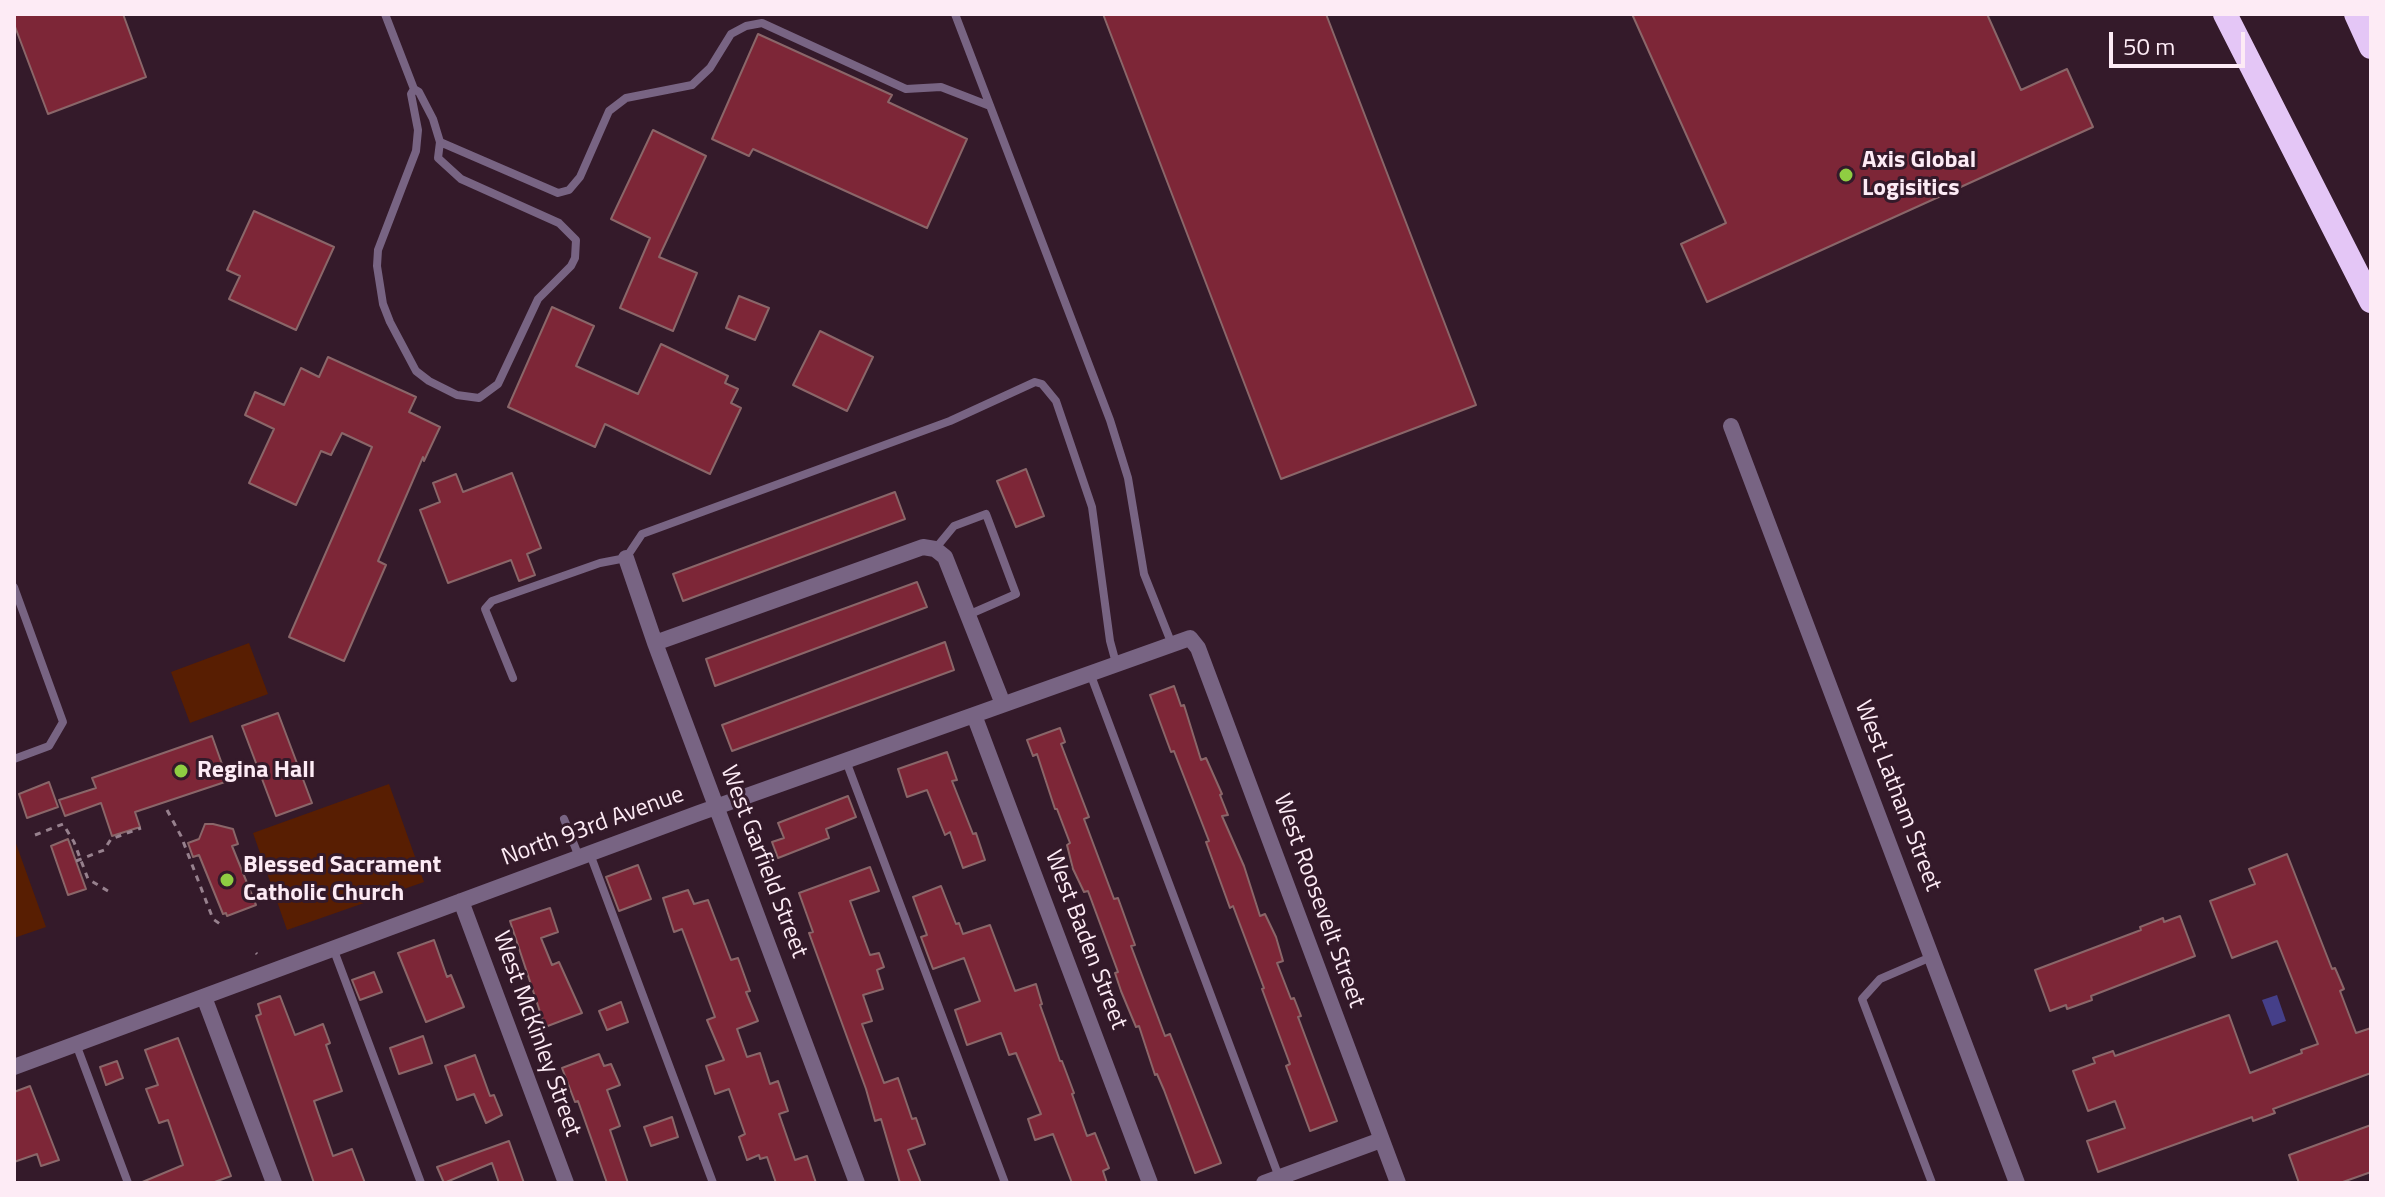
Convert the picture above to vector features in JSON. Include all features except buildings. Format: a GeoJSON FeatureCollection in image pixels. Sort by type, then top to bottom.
{"type":"FeatureCollection","features":[{"type":"Feature","properties":{"kind":"highway"},"geometry":{"type":"LineString","coordinates":[[2225,14],[2371,301]]}},
{"type":"Feature","properties":{"kind":"highway"},"geometry":{"type":"LineString","coordinates":[[2356,14],[2371,47]]}},
{"type":"Feature","properties":{"kind":"street","name":"West Latham Street"},"geometry":{"type":"LineString","coordinates":[[1731,426],[2017,1183]]}},
{"type":"Feature","properties":{"kind":"street"},"geometry":{"type":"LineString","coordinates":[[655,643],[923,547],[935,549],[945,557],[1003,704]]}},
{"type":"Feature","properties":{"kind":"street","name":"West Garfield Street"},"geometry":{"type":"LineString","coordinates":[[626,558],[857,1183]]}},
{"type":"Feature","properties":{"kind":"street","name":"North 93rd Avenue"},"geometry":{"type":"LineString","coordinates":[[14,1067],[584,855],[1171,642],[1190,638]]}},
{"type":"Feature","properties":{"kind":"street","name":"West Roosevelt Street"},"geometry":{"type":"LineString","coordinates":[[1190,638],[1198,648],[1398,1183]]}},
{"type":"Feature","properties":{"kind":"street","name":"West Baden Street"},"geometry":{"type":"LineString","coordinates":[[974,715],[1150,1183]]}},
{"type":"Feature","properties":{"kind":"street","name":"West McKinley Street"},"geometry":{"type":"LineString","coordinates":[[461,901],[566,1183]]}},
{"type":"Feature","properties":{"kind":"street"},"geometry":{"type":"LineString","coordinates":[[204,997],[274,1183]]}},
{"type":"Feature","properties":{"kind":"street"},"geometry":{"type":"LineString","coordinates":[[1274,1181],[1381,1140]]}},
{"type":"Feature","properties":{"kind":"lane"},"geometry":{"type":"LineString","coordinates":[[385,14],[414,89],[419,92],[433,119],[440,142],[438,158],[461,179],[559,223],[576,240],[575,258],[571,266],[538,299],[498,384],[479,398],[457,395],[416,371],[383,304],[377,266],[378,250],[416,151],[418,130],[411,94],[414,89]]}},
{"type":"Feature","properties":{"kind":"lane"},"geometry":{"type":"LineString","coordinates":[[955,14],[1110,420],[1128,478],[1144,574],[1171,642]]}},
{"type":"Feature","properties":{"kind":"lane"},"geometry":{"type":"LineString","coordinates":[[440,142],[558,193],[569,190],[580,177],[609,111],[626,98],[692,85],[710,68],[731,34],[746,26],[762,23],[906,89],[941,87],[990,106]]}},
{"type":"Feature","properties":{"kind":"lane"},"geometry":{"type":"LineString","coordinates":[[513,678],[485,609],[492,601],[600,563],[626,558],[642,534],[950,421],[1035,382],[1042,384],[1056,401],[1092,507],[1110,641],[1116,663]]}},
{"type":"Feature","properties":{"kind":"lane"},"geometry":{"type":"LineString","coordinates":[[935,549],[954,526],[986,514],[1016,594],[967,615]]}},
{"type":"Feature","properties":{"kind":"lane"},"geometry":{"type":"LineString","coordinates":[[14,587],[63,722],[49,746],[14,759]]}},
{"type":"Feature","properties":{"kind":"lane"},"geometry":{"type":"LineString","coordinates":[[1090,672],[1274,1181]]}},
{"type":"Feature","properties":{"kind":"lane"},"geometry":{"type":"LineString","coordinates":[[846,760],[1005,1183]]}},
{"type":"Feature","properties":{"kind":"lane"},"geometry":{"type":"LineString","coordinates":[[564,819],[584,855],[713,1183]]}},
{"type":"Feature","properties":{"kind":"lane"},"geometry":{"type":"LineString","coordinates":[[333,948],[421,1183]]}},
{"type":"Feature","properties":{"kind":"lane"},"geometry":{"type":"LineString","coordinates":[[1932,957],[1880,979],[1862,999],[1932,1183]]}},
{"type":"Feature","properties":{"kind":"lane"},"geometry":{"type":"LineString","coordinates":[[76,1044],[128,1183]]}},
{"type":"Feature","properties":{"kind":"path"},"geometry":{"type":"LineString","coordinates":[[167,810],[181,836],[213,919],[220,924]]}},
{"type":"Feature","properties":{"kind":"path"},"geometry":{"type":"LineString","coordinates":[[35,835],[63,824],[88,879],[113,894]]}},
{"type":"Feature","properties":{"kind":"path"},"geometry":{"type":"LineString","coordinates":[[78,860],[104,850],[111,839],[141,828]]}},
{"type":"Feature","properties":{"kind":"shaded area"},"geometry":{"type":"Polygon","coordinates":[[[249,643],[268,694],[190,723],[171,672],[249,643]]]}},
{"type":"Feature","properties":{"kind":"shaded area"},"geometry":{"type":"Polygon","coordinates":[[[389,784],[424,882],[287,930],[253,833],[389,784]]]}},
{"type":"Feature","properties":{"kind":"shaded area"},"geometry":{"type":"Polygon","coordinates":[[[14,838],[46,927],[14,938],[14,838]]]}},
{"type":"Feature","properties":{"kind":"shaded area"},"geometry":{"type":"Polygon","coordinates":[[[2277,995],[2286,1021],[2272,1026],[2262,1000],[2277,995]]]}},
{"type":"Feature","properties":{"kind":"place","name":"Axis Global Logisitics"},"geometry":{"type":"Point","coordinates":[1846,175]}},
{"type":"Feature","properties":{"kind":"place","name":"Regina Hall"},"geometry":{"type":"Point","coordinates":[181,771]}},
{"type":"Feature","properties":{"kind":"place","name":"Blessed Sacrament Catholic Church"},"geometry":{"type":"Point","coordinates":[227,880]}}]}
